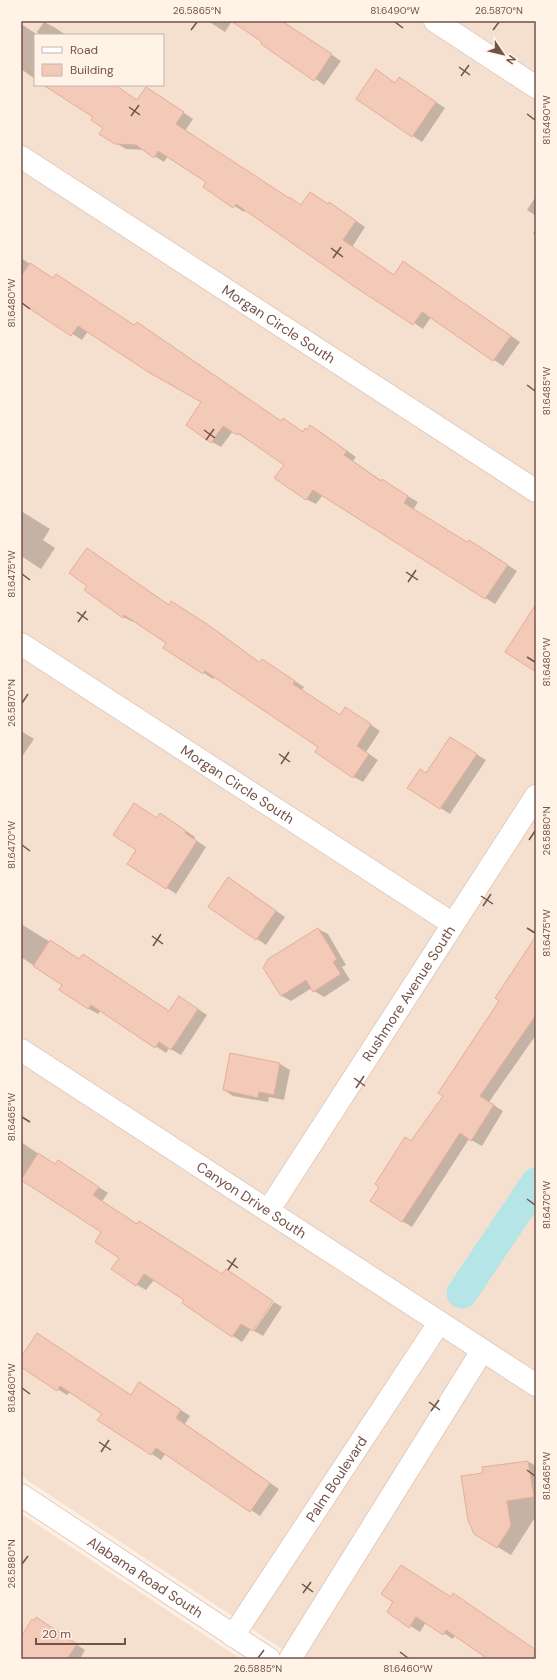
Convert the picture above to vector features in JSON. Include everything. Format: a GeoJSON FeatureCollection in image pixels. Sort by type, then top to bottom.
{"type":"FeatureCollection","features":[{"type":"Feature","properties":{"kind":"street"},"geometry":{"type":"LineString","coordinates":[[435,21],[536,86]]}},
{"type":"Feature","properties":{"kind":"street","name":"Morgan Circle South"},"geometry":{"type":"LineString","coordinates":[[21,157],[536,491]]}},
{"type":"Feature","properties":{"kind":"street","name":"Morgan Circle South"},"geometry":{"type":"LineString","coordinates":[[21,644],[453,924]]}},
{"type":"Feature","properties":{"kind":"street","name":"Rushmore Avenue South"},"geometry":{"type":"LineString","coordinates":[[268,1210],[536,796]]}},
{"type":"Feature","properties":{"kind":"street","name":"Canyon Drive South"},"geometry":{"type":"LineString","coordinates":[[21,1050],[536,1385]]}},
{"type":"Feature","properties":{"kind":"street","name":"Palm Boulevard"},"geometry":{"type":"LineString","coordinates":[[233,1636],[439,1323]]}},
{"type":"Feature","properties":{"kind":"street"},"geometry":{"type":"LineString","coordinates":[[290,1659],[482,1351]]}},
{"type":"Feature","properties":{"kind":"street","name":"Alabama Road South"},"geometry":{"type":"LineString","coordinates":[[21,1495],[269,1659]]}},
{"type":"Feature","properties":{"kind":"shaded area"},"geometry":{"type":"Polygon","coordinates":[[[21,21],[536,21],[536,1659],[297,1659],[21,1476],[21,21]]]}},
{"type":"Feature","properties":{"kind":"shaded area"},"geometry":{"type":"Polygon","coordinates":[[[21,1514],[241,1659],[21,1659],[21,1514]]]}},
{"type":"Feature","properties":{"kind":"building"},"geometry":{"type":"Polygon","coordinates":[[[231,21],[282,21],[332,54],[314,81],[231,21]]]}},
{"type":"Feature","properties":{"kind":"building"},"geometry":{"type":"Polygon","coordinates":[[[376,69],[395,83],[399,77],[436,102],[412,137],[356,99],[376,69]]]}},
{"type":"Feature","properties":{"kind":"building"},"geometry":{"type":"Polygon","coordinates":[[[45,86],[116,86],[137,100],[146,87],[184,112],[176,124],[289,198],[301,205],[310,192],[328,204],[329,202],[356,221],[343,240],[394,275],[403,261],[511,336],[493,361],[422,312],[413,325],[355,287],[236,204],[233,208],[203,187],[206,182],[158,151],[154,158],[136,145],[115,144],[99,134],[103,128],[91,120],[93,117],[45,86]]]}},
{"type":"Feature","properties":{"kind":"building"},"geometry":{"type":"Polygon","coordinates":[[[30,263],[53,278],[56,274],[134,325],[137,322],[281,421],[283,418],[303,432],[305,428],[307,430],[310,425],[347,451],[344,455],[381,481],[382,479],[408,496],[404,503],[467,542],[469,540],[508,565],[485,599],[313,490],[306,500],[274,478],[284,465],[238,433],[237,435],[223,426],[211,443],[186,425],[201,402],[150,373],[78,326],[71,336],[21,303],[21,276],[30,263]]]}},
{"type":"Feature","properties":{"kind":"building"},"geometry":{"type":"Polygon","coordinates":[[[87,548],[169,605],[171,601],[207,624],[259,662],[262,659],[295,681],[293,684],[340,715],[345,707],[371,724],[357,746],[369,754],[353,778],[315,752],[318,747],[205,671],[203,674],[163,648],[166,643],[124,615],[123,618],[84,590],[87,586],[69,573],[87,548]]]}},
{"type":"Feature","properties":{"kind":"building"},"geometry":{"type":"Polygon","coordinates":[[[536,604],[536,672],[505,652],[536,604]]]}},
{"type":"Feature","properties":{"kind":"building"},"geometry":{"type":"Polygon","coordinates":[[[450,737],[477,754],[440,809],[407,788],[420,769],[426,773],[450,737]]]}},
{"type":"Feature","properties":{"kind":"building"},"geometry":{"type":"Polygon","coordinates":[[[134,803],[157,818],[160,813],[186,831],[185,833],[197,841],[166,889],[127,864],[136,850],[113,835],[134,803]]]}},
{"type":"Feature","properties":{"kind":"building"},"geometry":{"type":"Polygon","coordinates":[[[228,877],[276,911],[256,940],[208,907],[228,877]]]}},
{"type":"Feature","properties":{"kind":"building"},"geometry":{"type":"Polygon","coordinates":[[[318,928],[337,959],[333,962],[341,974],[313,992],[306,980],[281,996],[263,968],[268,959],[318,928]]]}},
{"type":"Feature","properties":{"kind":"building"},"geometry":{"type":"Polygon","coordinates":[[[536,936],[536,1015],[480,1096],[494,1105],[471,1141],[460,1133],[402,1222],[370,1201],[379,1187],[375,1184],[405,1137],[411,1141],[443,1096],[438,1093],[499,1001],[495,998],[536,936]]]}},
{"type":"Feature","properties":{"kind":"building"},"geometry":{"type":"Polygon","coordinates":[[[50,940],[79,959],[83,954],[169,1011],[179,996],[198,1009],[171,1050],[159,1042],[155,1048],[91,1005],[88,1009],[59,990],[62,985],[33,966],[50,940]]]}},
{"type":"Feature","properties":{"kind":"building"},"geometry":{"type":"Polygon","coordinates":[[[230,1053],[280,1063],[274,1095],[259,1092],[258,1098],[223,1090],[230,1053]]]}},
{"type":"Feature","properties":{"kind":"building"},"geometry":{"type":"Polygon","coordinates":[[[38,1153],[55,1164],[58,1160],[99,1187],[93,1195],[137,1224],[139,1221],[222,1274],[226,1269],[273,1301],[253,1331],[241,1324],[232,1337],[182,1303],[184,1300],[144,1274],[136,1286],[111,1269],[119,1258],[95,1242],[101,1232],[21,1180],[38,1153]]]}},
{"type":"Feature","properties":{"kind":"building"},"geometry":{"type":"Polygon","coordinates":[[[37,1333],[131,1395],[139,1382],[181,1410],[176,1418],[270,1483],[250,1512],[156,1448],[151,1455],[97,1420],[102,1414],[60,1386],[57,1391],[21,1367],[21,1357],[37,1333]]]}},
{"type":"Feature","properties":{"kind":"building"},"geometry":{"type":"Polygon","coordinates":[[[528,1461],[534,1497],[507,1501],[511,1526],[497,1548],[474,1534],[468,1520],[461,1476],[483,1473],[482,1467],[528,1461]]]}},
{"type":"Feature","properties":{"kind":"building"},"geometry":{"type":"Polygon","coordinates":[[[401,1565],[451,1597],[453,1593],[536,1650],[536,1659],[488,1659],[446,1630],[443,1635],[416,1617],[409,1628],[387,1612],[393,1602],[381,1594],[401,1565]]]}},
{"type":"Feature","properties":{"kind":"building"},"geometry":{"type":"Polygon","coordinates":[[[36,1617],[77,1644],[67,1659],[21,1659],[21,1637],[32,1619],[34,1621],[36,1617]]]}},
{"type":"Feature","properties":{"kind":"waterway"},"geometry":{"type":"LineString","coordinates":[[462,1293],[536,1183]]}}]}
